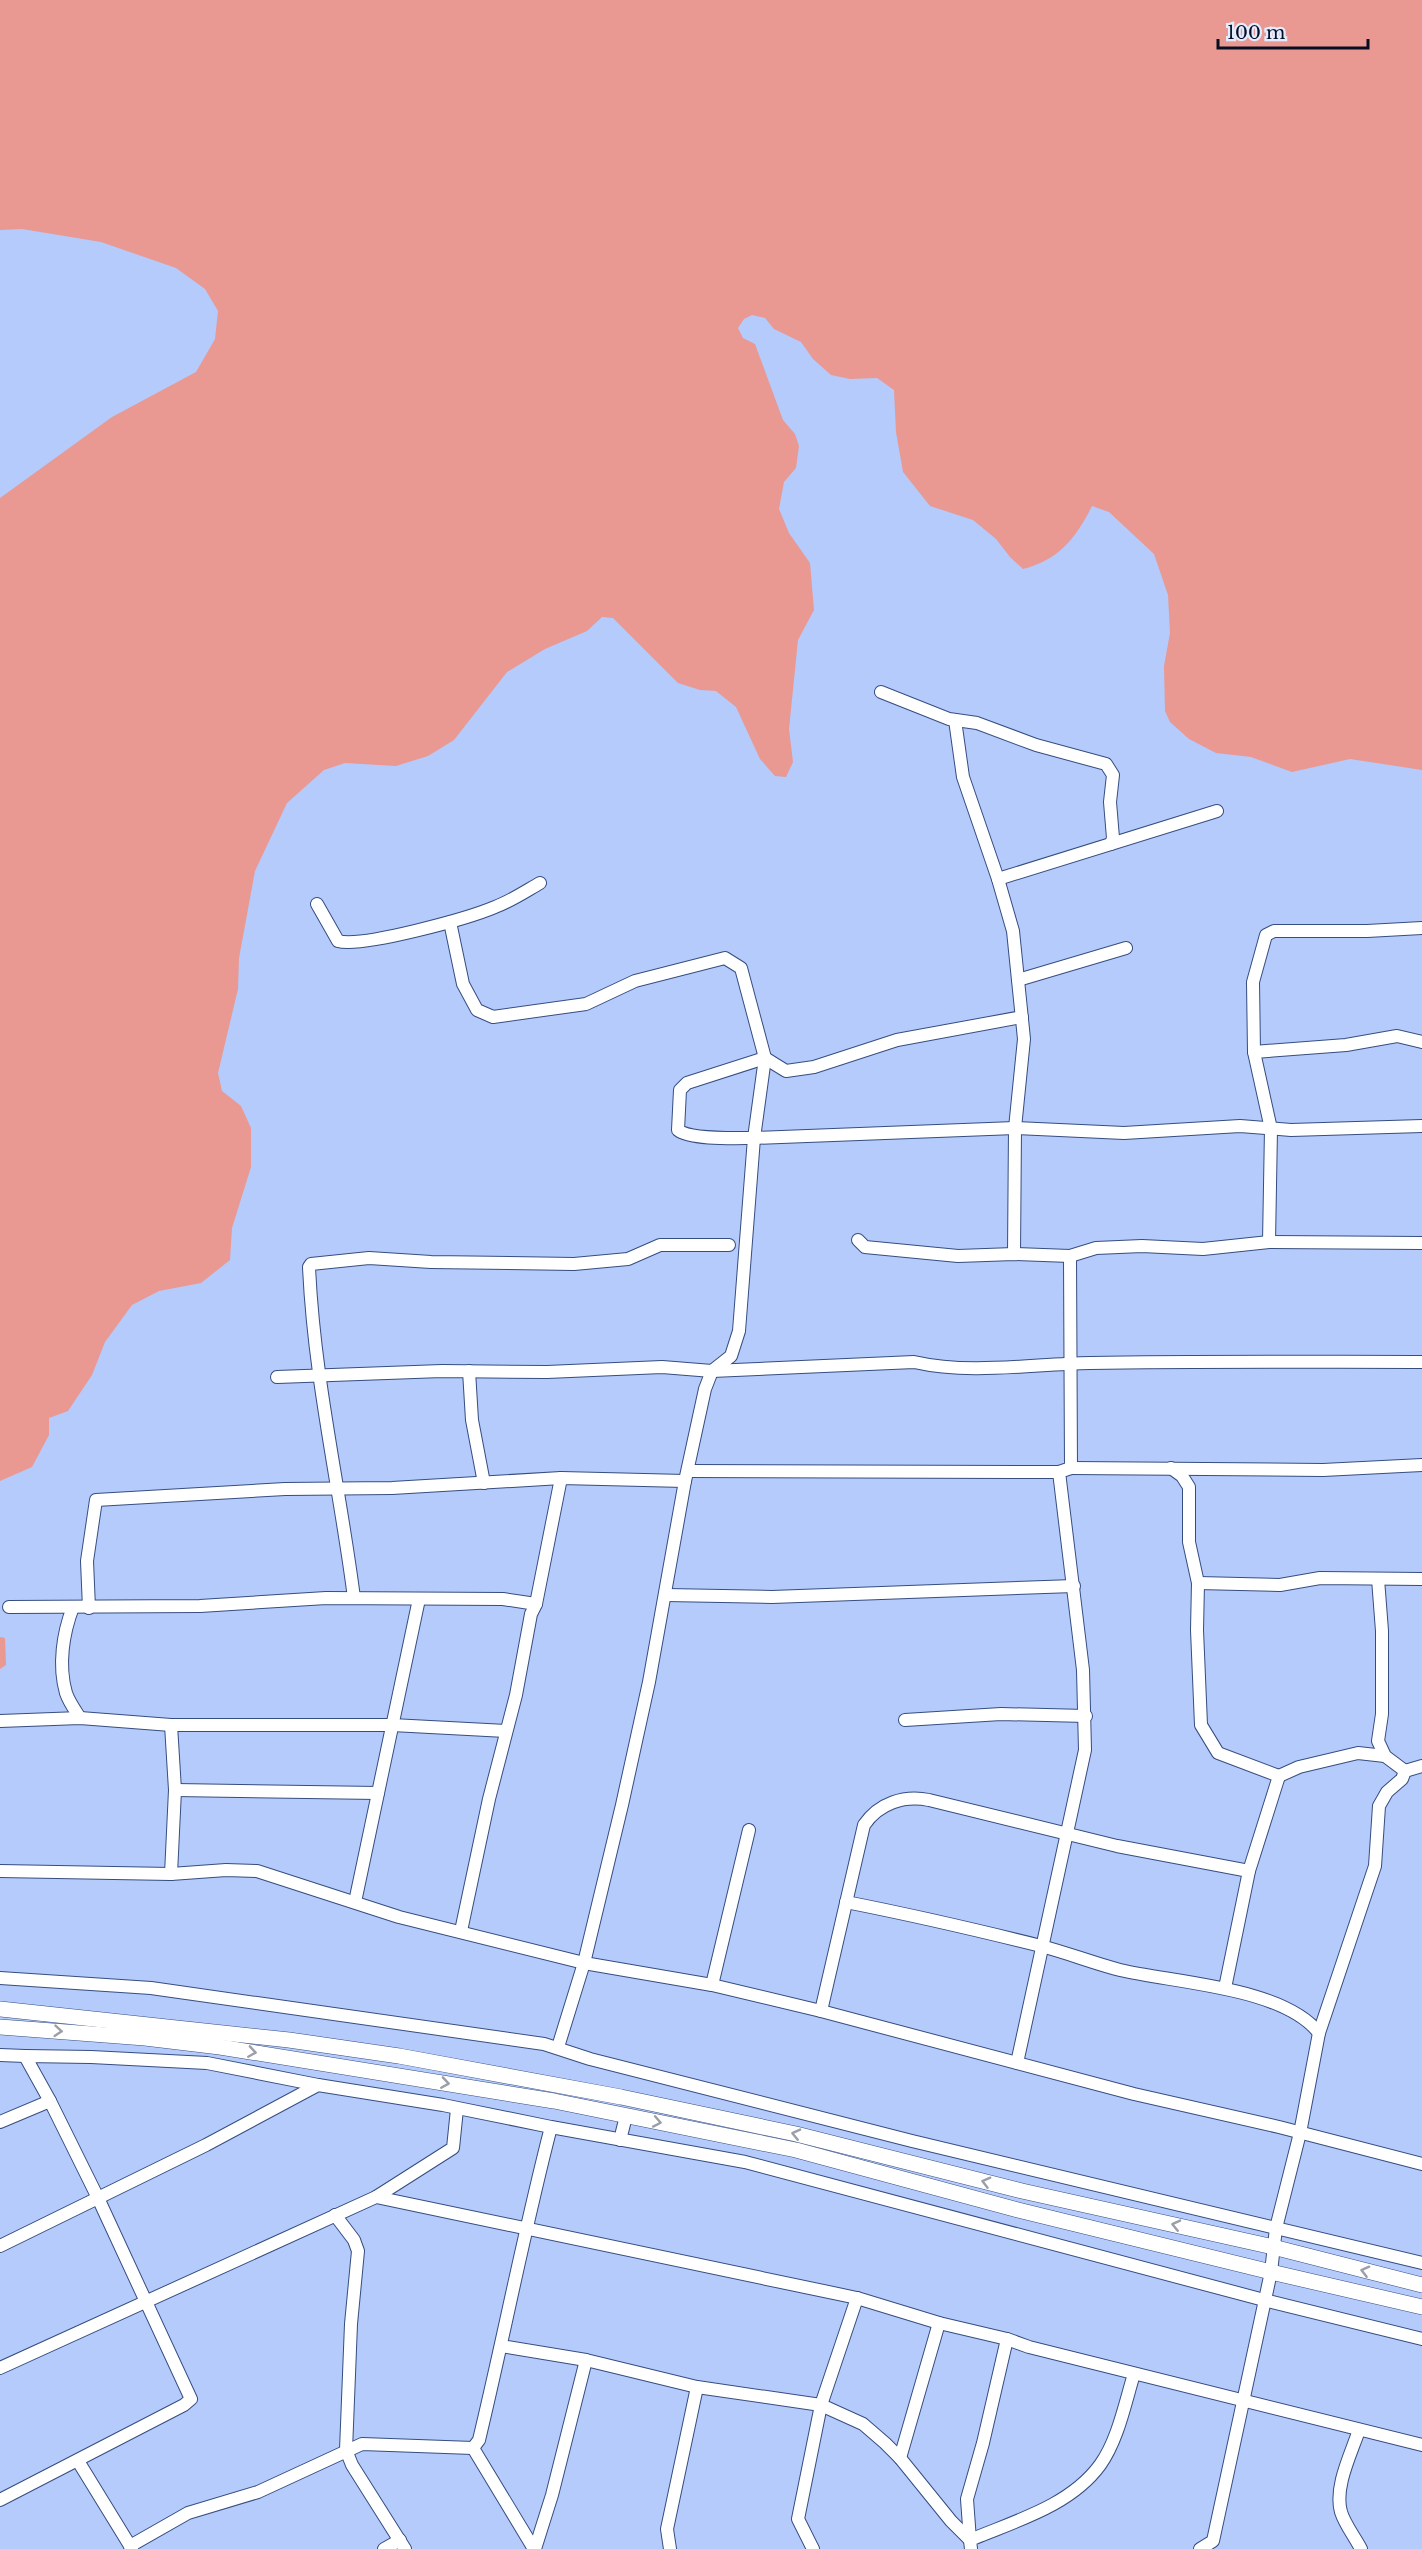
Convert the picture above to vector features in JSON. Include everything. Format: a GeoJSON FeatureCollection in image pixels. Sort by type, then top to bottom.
{"type":"FeatureCollection","features":[{"type":"Feature","properties":{"kind":"main road"},"geometry":{"type":"LineString","coordinates":[[0,2009],[289,2040],[399,2056],[621,2097],[796,2134],[1022,2191],[1273,2247],[1422,2285]]}},
{"type":"Feature","properties":{"kind":"main road"},"geometry":{"type":"LineString","coordinates":[[0,2027],[145,2038],[220,2047],[554,2101],[796,2150],[1018,2210],[1422,2307]]}},
{"type":"Feature","properties":{"kind":"street"},"geometry":{"type":"LineString","coordinates":[[881,692],[955,720],[977,723],[1036,745],[1106,764],[1113,775],[1110,796],[1113,838],[1111,844]]}},
{"type":"Feature","properties":{"kind":"street"},"geometry":{"type":"LineString","coordinates":[[955,720],[963,777],[1013,931],[1024,1039],[1015,1128],[1014,1254]]}},
{"type":"Feature","properties":{"kind":"street"},"geometry":{"type":"LineString","coordinates":[[998,879],[1216,811]]}},
{"type":"Feature","properties":{"kind":"street"},"geometry":{"type":"LineString","coordinates":[[317,904],[328,927],[340,942],[367,940],[450,922],[496,907],[540,883]]}},
{"type":"Feature","properties":{"kind":"street"},"geometry":{"type":"LineString","coordinates":[[450,922],[463,984],[477,1010],[493,1017],[586,1004],[635,981],[725,958],[741,968],[765,1058],[754,1138],[739,1331],[731,1356],[711,1371],[705,1389],[644,1706],[584,1963],[558,2047]]}},
{"type":"Feature","properties":{"kind":"street"},"geometry":{"type":"LineString","coordinates":[[1269,1242],[1271,1129],[1254,1052],[1253,982],[1266,935],[1274,931],[1366,931],[1422,928]]}},
{"type":"Feature","properties":{"kind":"street"},"geometry":{"type":"LineString","coordinates":[[1018,980],[1126,948]]}},
{"type":"Feature","properties":{"kind":"street"},"geometry":{"type":"LineString","coordinates":[[1022,1017],[897,1040],[814,1067],[786,1071],[765,1058],[682,1086],[679,1094],[677,1127],[680,1132],[711,1137],[754,1138],[1015,1128],[1124,1133],[1240,1126],[1271,1129],[1422,1126]]}},
{"type":"Feature","properties":{"kind":"street"},"geometry":{"type":"LineString","coordinates":[[1254,1052],[1346,1045],[1397,1036],[1422,1042]]}},
{"type":"Feature","properties":{"kind":"street"},"geometry":{"type":"LineString","coordinates":[[858,1240],[865,1247],[958,1256],[1014,1254],[1071,1256],[1096,1248],[1142,1246],[1203,1249],[1269,1242],[1422,1243]]}},
{"type":"Feature","properties":{"kind":"street"},"geometry":{"type":"LineString","coordinates":[[354,1598],[310,1299],[309,1267],[314,1262],[369,1258],[431,1263],[574,1264],[628,1258],[660,1245],[729,1245]]}},
{"type":"Feature","properties":{"kind":"street"},"geometry":{"type":"LineString","coordinates":[[1017,2064],[1084,1764],[1086,1716],[1084,1680],[1065,1470],[1070,1364],[1071,1256]]}},
{"type":"Feature","properties":{"kind":"street"},"geometry":{"type":"LineString","coordinates":[[277,1377],[469,1371],[547,1372],[662,1367],[711,1371],[914,1362],[948,1367],[1422,1362]]}},
{"type":"Feature","properties":{"kind":"street"},"geometry":{"type":"LineString","coordinates":[[469,1371],[472,1420],[484,1483]]}},
{"type":"Feature","properties":{"kind":"street"},"geometry":{"type":"LineString","coordinates":[[88,1608],[87,1561],[96,1500],[338,1487],[392,1488],[561,1478],[1171,1468],[1323,1470],[1422,1466]]}},
{"type":"Feature","properties":{"kind":"street"},"geometry":{"type":"LineString","coordinates":[[1171,1468],[1182,1476],[1189,1487],[1189,1542],[1198,1583],[1197,1630],[1201,1725],[1218,1753],[1279,1776],[1299,1767],[1358,1753],[1385,1756]]}},
{"type":"Feature","properties":{"kind":"street"},"geometry":{"type":"LineString","coordinates":[[461,1931],[489,1799],[523,1660],[531,1614],[536,1604],[561,1478]]}},
{"type":"Feature","properties":{"kind":"street"},"geometry":{"type":"LineString","coordinates":[[1198,1583],[1280,1585],[1320,1578],[1422,1579]]}},
{"type":"Feature","properties":{"kind":"street"},"geometry":{"type":"LineString","coordinates":[[1378,1579],[1382,1631],[1382,1714],[1378,1741],[1385,1756],[1405,1771]]}},
{"type":"Feature","properties":{"kind":"street"},"geometry":{"type":"LineString","coordinates":[[666,1595],[772,1597],[1074,1586]]}},
{"type":"Feature","properties":{"kind":"street"},"geometry":{"type":"LineString","coordinates":[[9,1607],[200,1606],[354,1598],[503,1599],[536,1604]]}},
{"type":"Feature","properties":{"kind":"street"},"geometry":{"type":"LineString","coordinates":[[355,1902],[419,1599]]}},
{"type":"Feature","properties":{"kind":"street"},"geometry":{"type":"LineString","coordinates":[[73,1608],[63,1641],[64,1683],[67,1695],[80,1718]]}},
{"type":"Feature","properties":{"kind":"street"},"geometry":{"type":"LineString","coordinates":[[904,1720],[1001,1714],[1086,1716]]}},
{"type":"Feature","properties":{"kind":"street"},"geometry":{"type":"LineString","coordinates":[[0,1721],[80,1718],[171,1725],[392,1725],[506,1731]]}},
{"type":"Feature","properties":{"kind":"street"},"geometry":{"type":"LineString","coordinates":[[171,1725],[175,1790],[171,1874]]}},
{"type":"Feature","properties":{"kind":"street"},"geometry":{"type":"LineString","coordinates":[[1405,1771],[1422,1766]]}},
{"type":"Feature","properties":{"kind":"street"},"geometry":{"type":"LineString","coordinates":[[1200,2549],[1215,2545],[1271,2272],[1276,2228],[1300,2133],[1320,2033],[1375,1866],[1379,1806],[1387,1792],[1402,1779],[1405,1771]]}},
{"type":"Feature","properties":{"kind":"street"},"geometry":{"type":"LineString","coordinates":[[1225,1988],[1249,1871],[1279,1776]]}},
{"type":"Feature","properties":{"kind":"street"},"geometry":{"type":"LineString","coordinates":[[175,1790],[378,1793]]}},
{"type":"Feature","properties":{"kind":"street"},"geometry":{"type":"LineString","coordinates":[[821,2011],[864,1825],[876,1812],[900,1799],[915,1797],[1007,1821],[1170,1857],[1249,1871]]}},
{"type":"Feature","properties":{"kind":"street"},"geometry":{"type":"LineString","coordinates":[[712,1985],[749,1830]]}},
{"type":"Feature","properties":{"kind":"street"},"geometry":{"type":"LineString","coordinates":[[0,1871],[171,1874],[257,1870],[399,1917],[584,1963],[712,1985],[821,2011],[1134,2094],[1421,2160]]}},
{"type":"Feature","properties":{"kind":"street"},"geometry":{"type":"LineString","coordinates":[[846,1902],[939,1921],[1135,1973],[1225,1988],[1296,2013],[1311,2023],[1320,2033]]}},
{"type":"Feature","properties":{"kind":"street"},"geometry":{"type":"LineString","coordinates":[[0,1978],[151,1988],[558,2047],[590,2059],[901,2138],[1422,2263]]}},
{"type":"Feature","properties":{"kind":"street"},"geometry":{"type":"LineString","coordinates":[[0,2055],[91,2057],[207,2064],[318,2085],[443,2104],[457,2109],[550,2127],[745,2162],[1264,2300],[1422,2339]]}},
{"type":"Feature","properties":{"kind":"street"},"geometry":{"type":"LineString","coordinates":[[0,2500],[184,2405],[190,2399],[147,2300],[98,2198],[50,2100],[25,2056]]}},
{"type":"Feature","properties":{"kind":"street"},"geometry":{"type":"LineString","coordinates":[[0,2246],[206,2145],[318,2085]]}},
{"type":"Feature","properties":{"kind":"street"},"geometry":{"type":"LineString","coordinates":[[0,2122],[50,2100]]}},
{"type":"Feature","properties":{"kind":"street"},"geometry":{"type":"LineString","coordinates":[[0,2367],[376,2197],[453,2148],[457,2109]]}},
{"type":"Feature","properties":{"kind":"street"},"geometry":{"type":"LineString","coordinates":[[620,2140],[626,2116]]}},
{"type":"Feature","properties":{"kind":"street"},"geometry":{"type":"LineString","coordinates":[[473,2448],[479,2440],[525,2229],[550,2127]]}},
{"type":"Feature","properties":{"kind":"street"},"geometry":{"type":"LineString","coordinates":[[376,2197],[857,2298],[1029,2347],[1422,2445]]}},
{"type":"Feature","properties":{"kind":"street"},"geometry":{"type":"LineString","coordinates":[[335,2215],[354,2240],[358,2257],[351,2324],[346,2450],[352,2465],[402,2544],[384,2549]]}},
{"type":"Feature","properties":{"kind":"street"},"geometry":{"type":"LineString","coordinates":[[813,2549],[798,2519],[821,2405],[857,2298]]}},
{"type":"Feature","properties":{"kind":"street"},"geometry":{"type":"LineString","coordinates":[[900,2458],[939,2323]]}},
{"type":"Feature","properties":{"kind":"street"},"geometry":{"type":"LineString","coordinates":[[971,2545],[967,2499],[983,2443],[1007,2339]]}},
{"type":"Feature","properties":{"kind":"street"},"geometry":{"type":"LineString","coordinates":[[501,2346],[586,2360],[697,2386],[821,2405],[862,2424],[900,2458],[971,2545]]}},
{"type":"Feature","properties":{"kind":"street"},"geometry":{"type":"LineString","coordinates":[[534,2549],[552,2495],[586,2360]]}},
{"type":"Feature","properties":{"kind":"street"},"geometry":{"type":"LineString","coordinates":[[971,2545],[1082,2486],[1101,2463],[1106,2453],[1116,2431],[1134,2374]]}},
{"type":"Feature","properties":{"kind":"street"},"geometry":{"type":"LineString","coordinates":[[670,2549],[667,2529],[697,2386]]}},
{"type":"Feature","properties":{"kind":"street"},"geometry":{"type":"LineString","coordinates":[[1359,2430],[1344,2474],[1339,2503],[1341,2515],[1362,2549]]}},
{"type":"Feature","properties":{"kind":"street"},"geometry":{"type":"LineString","coordinates":[[78,2461],[131,2547],[188,2513],[258,2492],[346,2450],[366,2444],[473,2448]]}},
{"type":"Feature","properties":{"kind":"street"},"geometry":{"type":"LineString","coordinates":[[473,2448],[534,2549]]}},
{"type":"Feature","properties":{"kind":"shaded area"},"geometry":{"type":"Polygon","coordinates":[[[0,0],[1422,0],[1422,770],[1350,759],[1292,772],[1251,757],[1216,753],[1189,739],[1170,722],[1165,711],[1164,666],[1170,633],[1168,595],[1154,554],[1109,512],[1092,506],[1080,528],[1065,546],[1047,560],[1023,569],[996,539],[973,520],[930,506],[903,472],[896,432],[894,390],[877,378],[850,379],[831,375],[813,359],[801,342],[774,329],[765,318],[752,315],[744,319],[738,328],[743,338],[755,344],[783,420],[795,434],[799,446],[796,468],[784,482],[779,509],[789,533],[810,563],[814,610],[798,640],[789,729],[793,762],[786,777],[775,776],[760,759],[736,707],[716,691],[700,690],[678,683],[613,618],[602,617],[587,631],[545,649],[507,672],[454,740],[428,756],[396,766],[345,763],[324,770],[287,803],[255,871],[239,958],[238,989],[218,1073],[222,1091],[241,1106],[251,1128],[251,1167],[232,1228],[230,1260],[201,1283],[159,1291],[132,1305],[105,1342],[92,1375],[68,1411],[49,1418],[49,1435],[32,1467],[0,1481],[0,498],[112,417],[196,372],[215,339],[218,311],[205,289],[176,268],[101,242],[22,229],[0,230],[0,0]]]}},
{"type":"Feature","properties":{"kind":"shaded area"},"geometry":{"type":"Polygon","coordinates":[[[0,1637],[5,1638],[6,1665],[0,1669],[0,1637]]]}}]}
